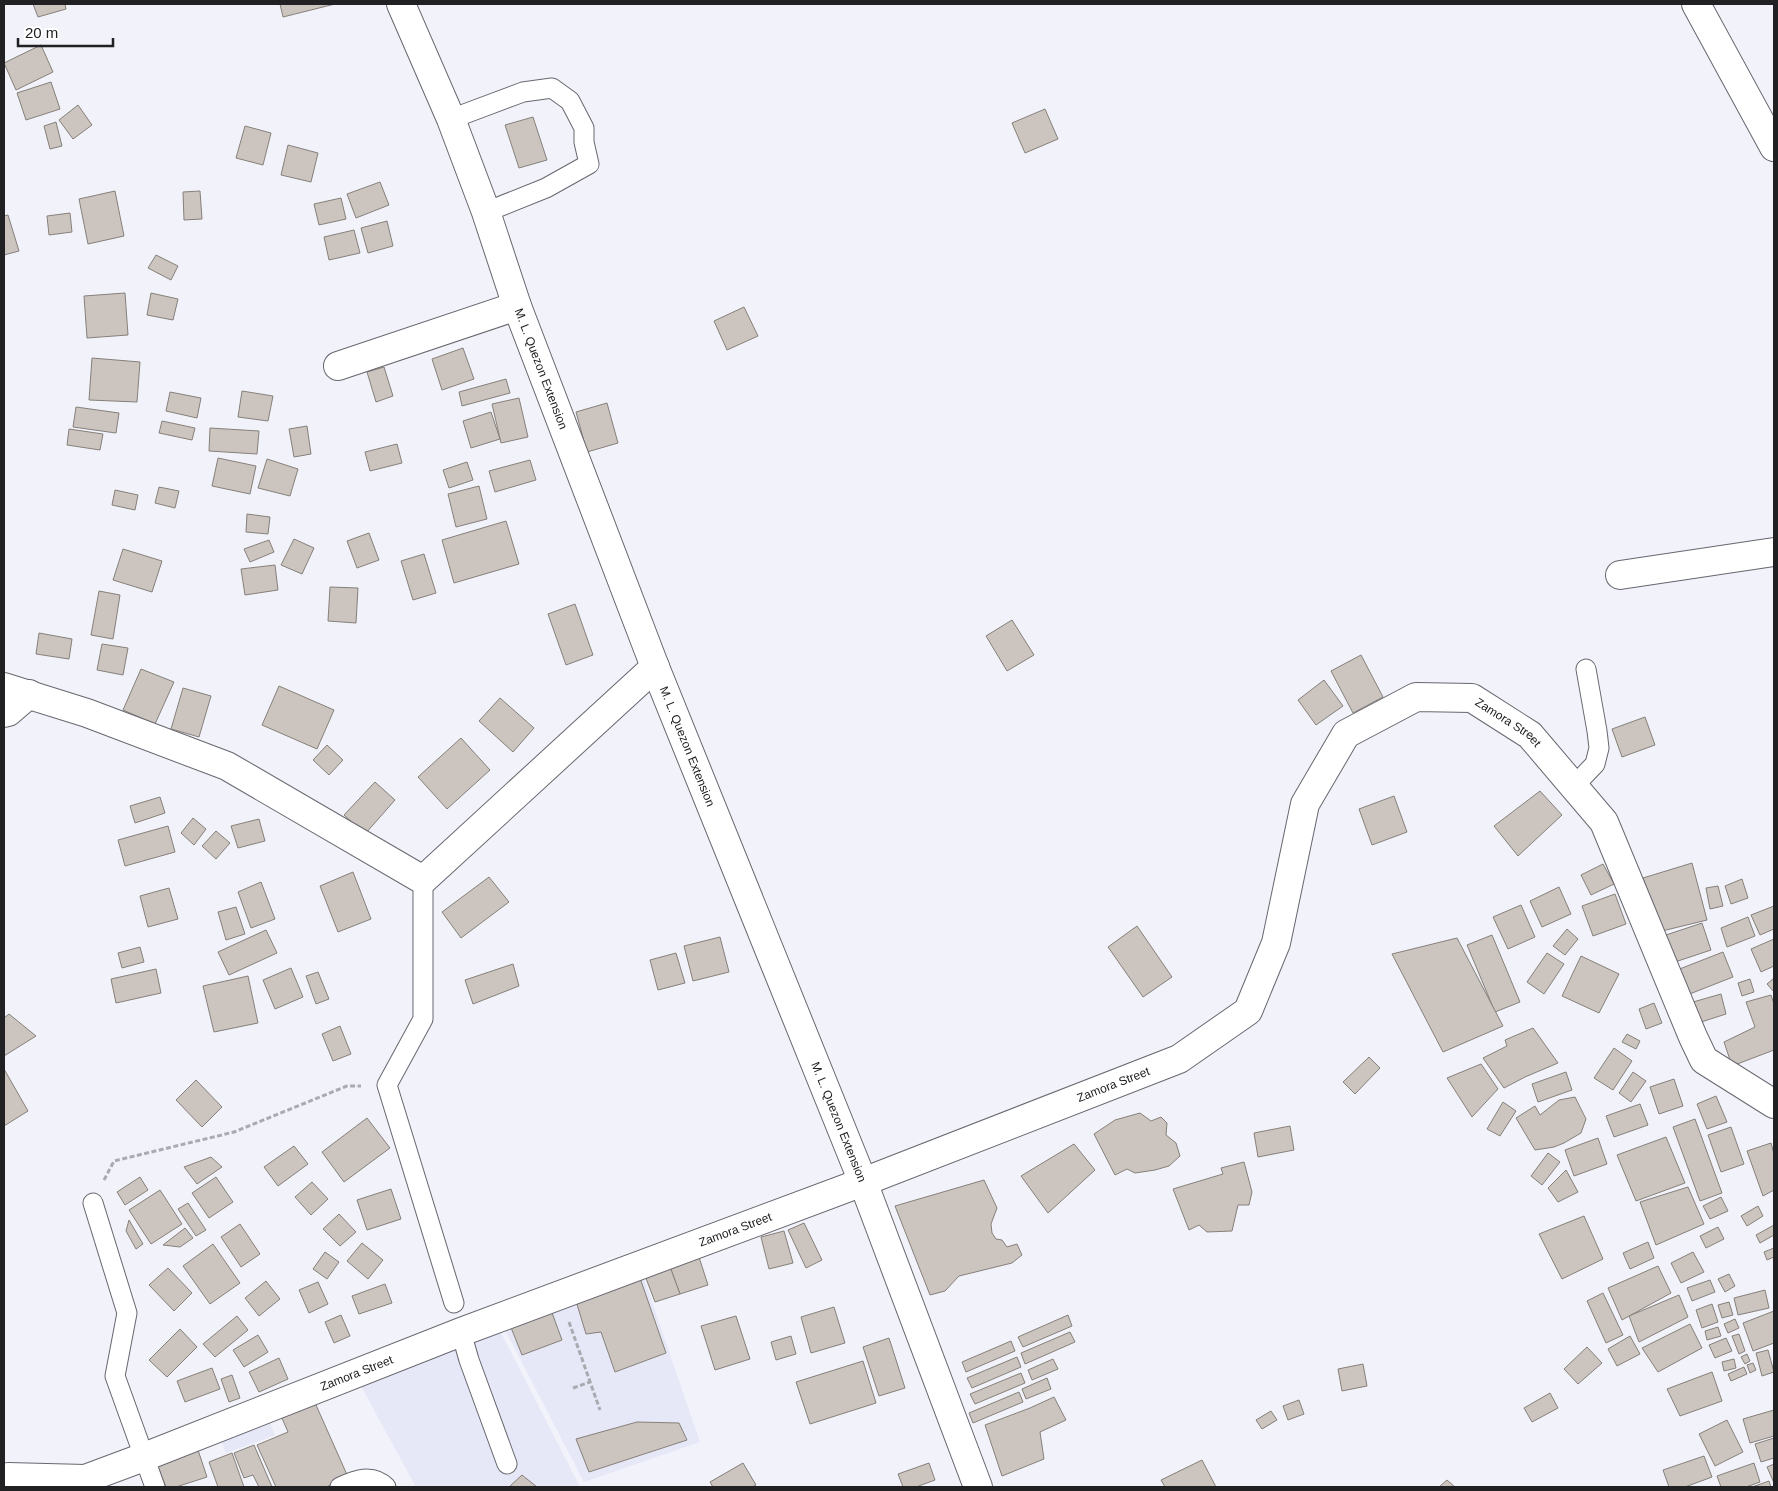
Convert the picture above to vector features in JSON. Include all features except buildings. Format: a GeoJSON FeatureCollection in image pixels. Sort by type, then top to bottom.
{"type":"FeatureCollection","features":[{"type":"Feature","properties":{"kind":"street","name":"M. L. Quezon Extension"},"geometry":{"type":"LineString","coordinates":[[401,4],[451,119],[486,212],[517,306],[655,667],[863,1182],[978,1487]]}},
{"type":"Feature","properties":{"kind":"street"},"geometry":{"type":"LineString","coordinates":[[1696,4],[1774,147]]}},
{"type":"Feature","properties":{"kind":"street"},"geometry":{"type":"LineString","coordinates":[[338,366],[517,306]]}},
{"type":"Feature","properties":{"kind":"street"},"geometry":{"type":"LineString","coordinates":[[1620,575],[1774,552]]}},
{"type":"Feature","properties":{"kind":"street"},"geometry":{"type":"LineString","coordinates":[[4,687],[87,712],[228,766],[423,880],[655,667]]}},
{"type":"Feature","properties":{"kind":"street"},"geometry":{"type":"LineString","coordinates":[[4,713],[8,712],[30,694]]}},
{"type":"Feature","properties":{"kind":"street","name":"Zamora Street"},"geometry":{"type":"LineString","coordinates":[[82,1484],[144,1457],[461,1332],[863,1182],[1179,1059],[1248,1011],[1276,943],[1305,804],[1346,734],[1416,697],[1472,698],[1530,735],[1604,822],[1704,1060],[1774,1104]]}},
{"type":"Feature","properties":{"kind":"street"},"geometry":{"type":"LineString","coordinates":[[4,1479],[8,1477],[82,1484]]}},
{"type":"Feature","properties":{"kind":"lane"},"geometry":{"type":"LineString","coordinates":[[451,119],[523,92],[552,88],[570,101],[584,128],[584,142],[589,164],[546,188],[486,212]]}},
{"type":"Feature","properties":{"kind":"lane"},"geometry":{"type":"LineString","coordinates":[[1573,787],[1595,764],[1599,748],[1586,669]]}},
{"type":"Feature","properties":{"kind":"lane"},"geometry":{"type":"LineString","coordinates":[[423,880],[423,1019],[386,1086],[454,1303]]}},
{"type":"Feature","properties":{"kind":"lane"},"geometry":{"type":"LineString","coordinates":[[93,1203],[127,1313],[115,1376],[155,1487]]}},
{"type":"Feature","properties":{"kind":"lane"},"geometry":{"type":"LineString","coordinates":[[461,1332],[469,1360],[507,1464]]}},
{"type":"Feature","properties":{"kind":"lane"},"geometry":{"type":"LineString","coordinates":[[340,1487],[357,1479],[372,1479],[386,1487]]}},
{"type":"Feature","properties":{"kind":"path"},"geometry":{"type":"LineString","coordinates":[[93,1203],[114,1161],[234,1132],[347,1086],[386,1086]]}},
{"type":"Feature","properties":{"kind":"path"},"geometry":{"type":"LineString","coordinates":[[559,1296],[600,1410]]}},
{"type":"Feature","properties":{"kind":"path"},"geometry":{"type":"LineString","coordinates":[[573,1388],[590,1382]]}},
{"type":"Feature","properties":{"kind":"shaded area"},"geometry":{"type":"Polygon","coordinates":[[[642,1273],[700,1442],[584,1482],[502,1324],[642,1273]]]}},
{"type":"Feature","properties":{"kind":"shaded area"},"geometry":{"type":"Polygon","coordinates":[[[498,1327],[579,1485],[578,1487],[416,1487],[360,1384],[498,1327]]]}},
{"type":"Feature","properties":{"kind":"shaded area"},"geometry":{"type":"Polygon","coordinates":[[[266,1414],[275,1435],[226,1453],[218,1433],[266,1414]]]}}]}
